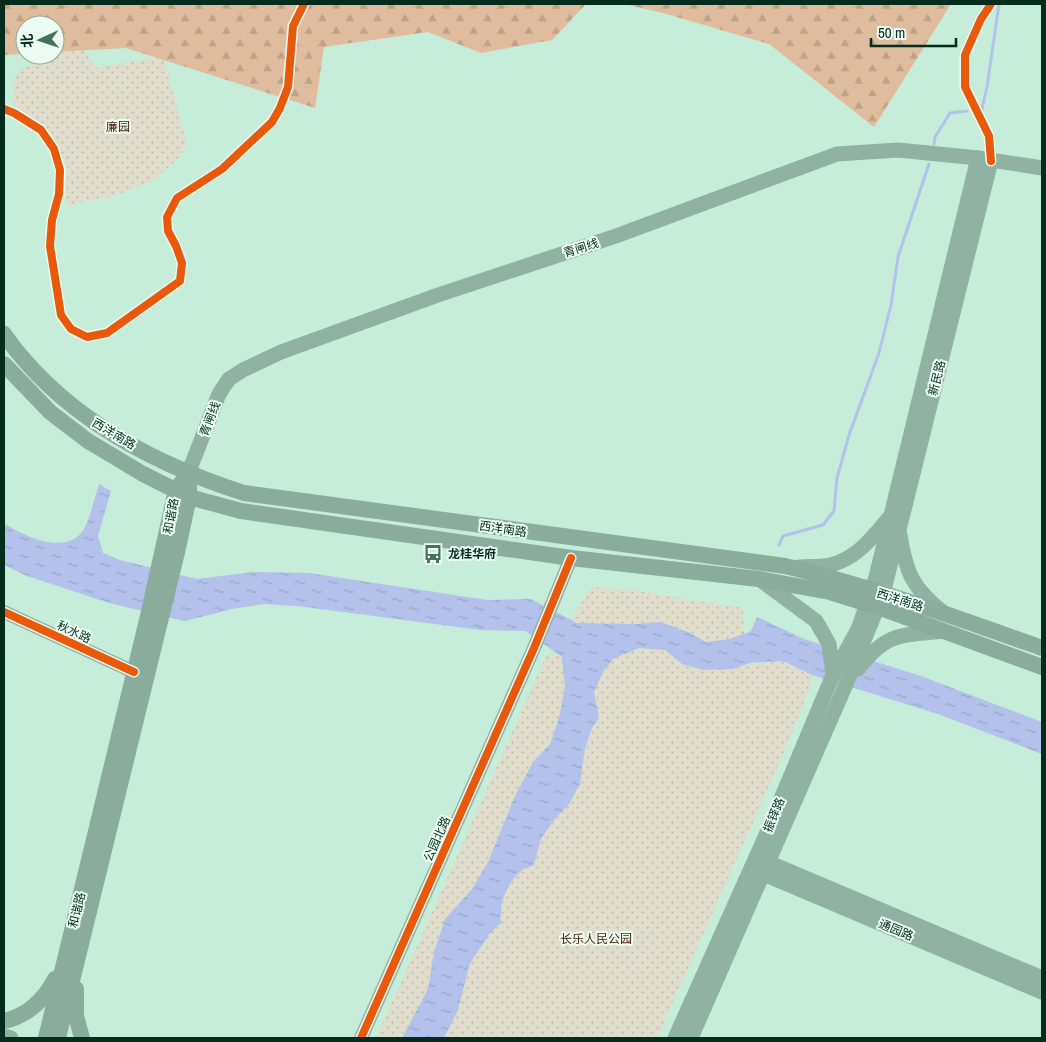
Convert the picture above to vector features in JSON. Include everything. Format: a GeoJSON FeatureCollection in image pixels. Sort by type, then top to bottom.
{"type":"FeatureCollection","features":[{"type":"Feature","properties":{"kind":"main road","name":"青闸线"},"geometry":{"type":"LineString","coordinates":[[188,474],[219,394],[230,379],[242,370],[281,352],[438,295],[616,236],[837,154],[898,150],[1042,168]]}},
{"type":"Feature","properties":{"kind":"main road","name":"新民路"},"geometry":{"type":"LineString","coordinates":[[875,599],[984,160]]}},
{"type":"Feature","properties":{"kind":"main road","name":"西洋南路"},"geometry":{"type":"LineString","coordinates":[[4,334],[40,378],[87,418],[150,456],[188,474],[244,493],[785,566],[829,577],[875,599],[946,623],[1042,648]]}},
{"type":"Feature","properties":{"kind":"main road","name":"西洋南路"},"geometry":{"type":"LineString","coordinates":[[4,364],[50,412],[88,441],[143,474],[182,493],[241,511],[571,558],[759,579],[875,599]]}},
{"type":"Feature","properties":{"kind":"main road","name":"和谐路"},"geometry":{"type":"LineString","coordinates":[[46,1038],[71,959],[188,474]]}},
{"type":"Feature","properties":{"kind":"main road"},"geometry":{"type":"LineString","coordinates":[[785,566],[829,565],[842,561],[895,521],[908,571],[924,596],[946,623],[881,644],[871,652],[847,682]]}},
{"type":"Feature","properties":{"kind":"main road"},"geometry":{"type":"LineString","coordinates":[[759,579],[816,621],[829,644],[833,676]]}},
{"type":"Feature","properties":{"kind":"main road","name":"振铎路"},"geometry":{"type":"LineString","coordinates":[[691,1038],[833,676],[875,599]]}},
{"type":"Feature","properties":{"kind":"main road","name":"振铎路"},"geometry":{"type":"LineString","coordinates":[[675,1038],[847,682],[875,599]]}},
{"type":"Feature","properties":{"kind":"main road","name":"和谐路"},"geometry":{"type":"LineString","coordinates":[[58,1038],[71,959],[134,672],[154,617]]}},
{"type":"Feature","properties":{"kind":"main road","name":"西洋南路"},"geometry":{"type":"LineString","coordinates":[[946,623],[1042,666]]}},
{"type":"Feature","properties":{"kind":"main road","name":"通园路"},"geometry":{"type":"LineString","coordinates":[[759,865],[1042,978]]}},
{"type":"Feature","properties":{"kind":"main road","name":"通园路"},"geometry":{"type":"LineString","coordinates":[[759,865],[1042,992]]}},
{"type":"Feature","properties":{"kind":"main road"},"geometry":{"type":"LineString","coordinates":[[4,1021],[23,1014],[38,1003],[71,959]]}},
{"type":"Feature","properties":{"kind":"main road"},"geometry":{"type":"LineString","coordinates":[[71,959],[76,1016],[82,1038]]}},
{"type":"Feature","properties":{"kind":"main road"},"geometry":{"type":"LineString","coordinates":[[4,1036],[11,1038]]}},
{"type":"Feature","properties":{"kind":"street"},"geometry":{"type":"LineString","coordinates":[[4,109],[41,130],[54,148],[60,170],[59,194],[52,220],[50,246],[61,315],[71,329],[87,337],[108,333],[180,281],[182,263],[168,231],[167,217],[177,198],[222,169],[272,122],[288,87],[293,26],[304,4]]}},
{"type":"Feature","properties":{"kind":"street"},"geometry":{"type":"LineString","coordinates":[[984,160],[988,136],[965,86],[965,55],[981,19],[991,4]]}},
{"type":"Feature","properties":{"kind":"street","name":"公园北路"},"geometry":{"type":"LineString","coordinates":[[361,1038],[534,648],[571,558]]}},
{"type":"Feature","properties":{"kind":"street","name":"秋水路"},"geometry":{"type":"LineString","coordinates":[[4,612],[134,672]]}},
{"type":"Feature","properties":{"kind":"green space"},"geometry":{"type":"Polygon","coordinates":[[[4,4],[586,4],[552,40],[481,53],[428,32],[324,47],[315,108],[126,48],[65,51],[65,15],[15,15],[15,54],[4,55],[4,4]]]}},
{"type":"Feature","properties":{"kind":"green space"},"geometry":{"type":"Polygon","coordinates":[[[624,4],[951,4],[874,127],[769,44],[663,13],[624,4]]]}},
{"type":"Feature","properties":{"kind":"green space","name":"廉园"},"geometry":{"type":"Polygon","coordinates":[[[76,39],[96,68],[163,56],[187,144],[178,159],[153,181],[114,196],[65,206],[68,169],[53,135],[13,103],[15,74],[31,65],[65,65],[65,45],[76,39]]]}},
{"type":"Feature","properties":{"kind":"green space","name":"长乐人民公园"},"geometry":{"type":"Polygon","coordinates":[[[592,587],[631,590],[743,608],[745,665],[783,661],[812,675],[810,688],[779,764],[657,1038],[444,1038],[458,1010],[470,963],[491,932],[501,923],[502,902],[507,889],[521,871],[534,865],[541,839],[554,820],[569,804],[580,784],[585,748],[592,728],[599,718],[594,692],[603,672],[613,659],[639,648],[665,650],[682,664],[703,670],[732,669],[730,640],[706,642],[688,632],[660,622],[637,624],[577,623],[571,620],[592,587]]]}},
{"type":"Feature","properties":{"kind":"green space"},"geometry":{"type":"Polygon","coordinates":[[[547,654],[562,657],[565,687],[559,718],[550,744],[533,762],[515,796],[488,862],[472,889],[445,919],[434,952],[428,989],[402,1038],[376,1038],[547,654]]]}},
{"type":"Feature","properties":{"kind":"water"},"geometry":{"type":"Polygon","coordinates":[[[99,484],[111,491],[98,536],[103,553],[120,560],[197,579],[253,572],[309,573],[487,600],[531,599],[577,623],[637,624],[660,622],[688,632],[706,642],[730,639],[751,631],[757,617],[804,639],[921,676],[1042,722],[1042,754],[938,714],[812,675],[783,661],[750,663],[733,669],[703,670],[682,664],[665,650],[639,648],[613,659],[603,672],[594,692],[599,718],[592,728],[585,748],[580,784],[569,804],[554,820],[541,839],[534,865],[521,871],[507,889],[502,902],[501,923],[491,932],[470,963],[458,1010],[444,1038],[402,1038],[428,989],[434,952],[445,919],[472,889],[488,862],[515,796],[533,762],[550,744],[559,718],[565,687],[562,657],[525,631],[481,630],[297,606],[264,604],[232,609],[185,621],[109,603],[27,576],[4,565],[4,523],[32,538],[43,541],[54,543],[74,539],[82,532],[87,522],[99,484]]]}},
{"type":"Feature","properties":{"kind":"waterway"},"geometry":{"type":"LineString","coordinates":[[982,109],[999,4]]}},
{"type":"Feature","properties":{"kind":"waterway"},"geometry":{"type":"LineString","coordinates":[[934,144],[935,137],[950,113],[967,111]]}},
{"type":"Feature","properties":{"kind":"waterway"},"geometry":{"type":"LineString","coordinates":[[779,545],[783,536],[823,525],[834,511],[837,478],[849,435],[879,353],[891,305],[898,257],[929,164]]}},
{"type":"Feature","properties":{"kind":"cycle path"},"geometry":{"type":"LineString","coordinates":[[4,109],[41,130],[54,149],[60,170],[59,194],[52,220],[50,246],[61,315],[71,329],[87,337],[107,333],[180,281],[182,263],[168,231],[167,217],[177,198],[222,169],[272,122],[288,87],[293,26],[304,4]]}},
{"type":"Feature","properties":{"kind":"cycle path"},"geometry":{"type":"LineString","coordinates":[[991,4],[981,19],[965,55],[965,87],[989,136],[991,161]]}},
{"type":"Feature","properties":{"kind":"cycle path"},"geometry":{"type":"LineString","coordinates":[[361,1038],[534,648],[571,558]]}},
{"type":"Feature","properties":{"kind":"cycle path"},"geometry":{"type":"LineString","coordinates":[[4,612],[134,672]]}},
{"type":"Feature","properties":{"kind":"place","name":"龙桂华府"},"geometry":{"type":"Point","coordinates":[433,554]}}]}
